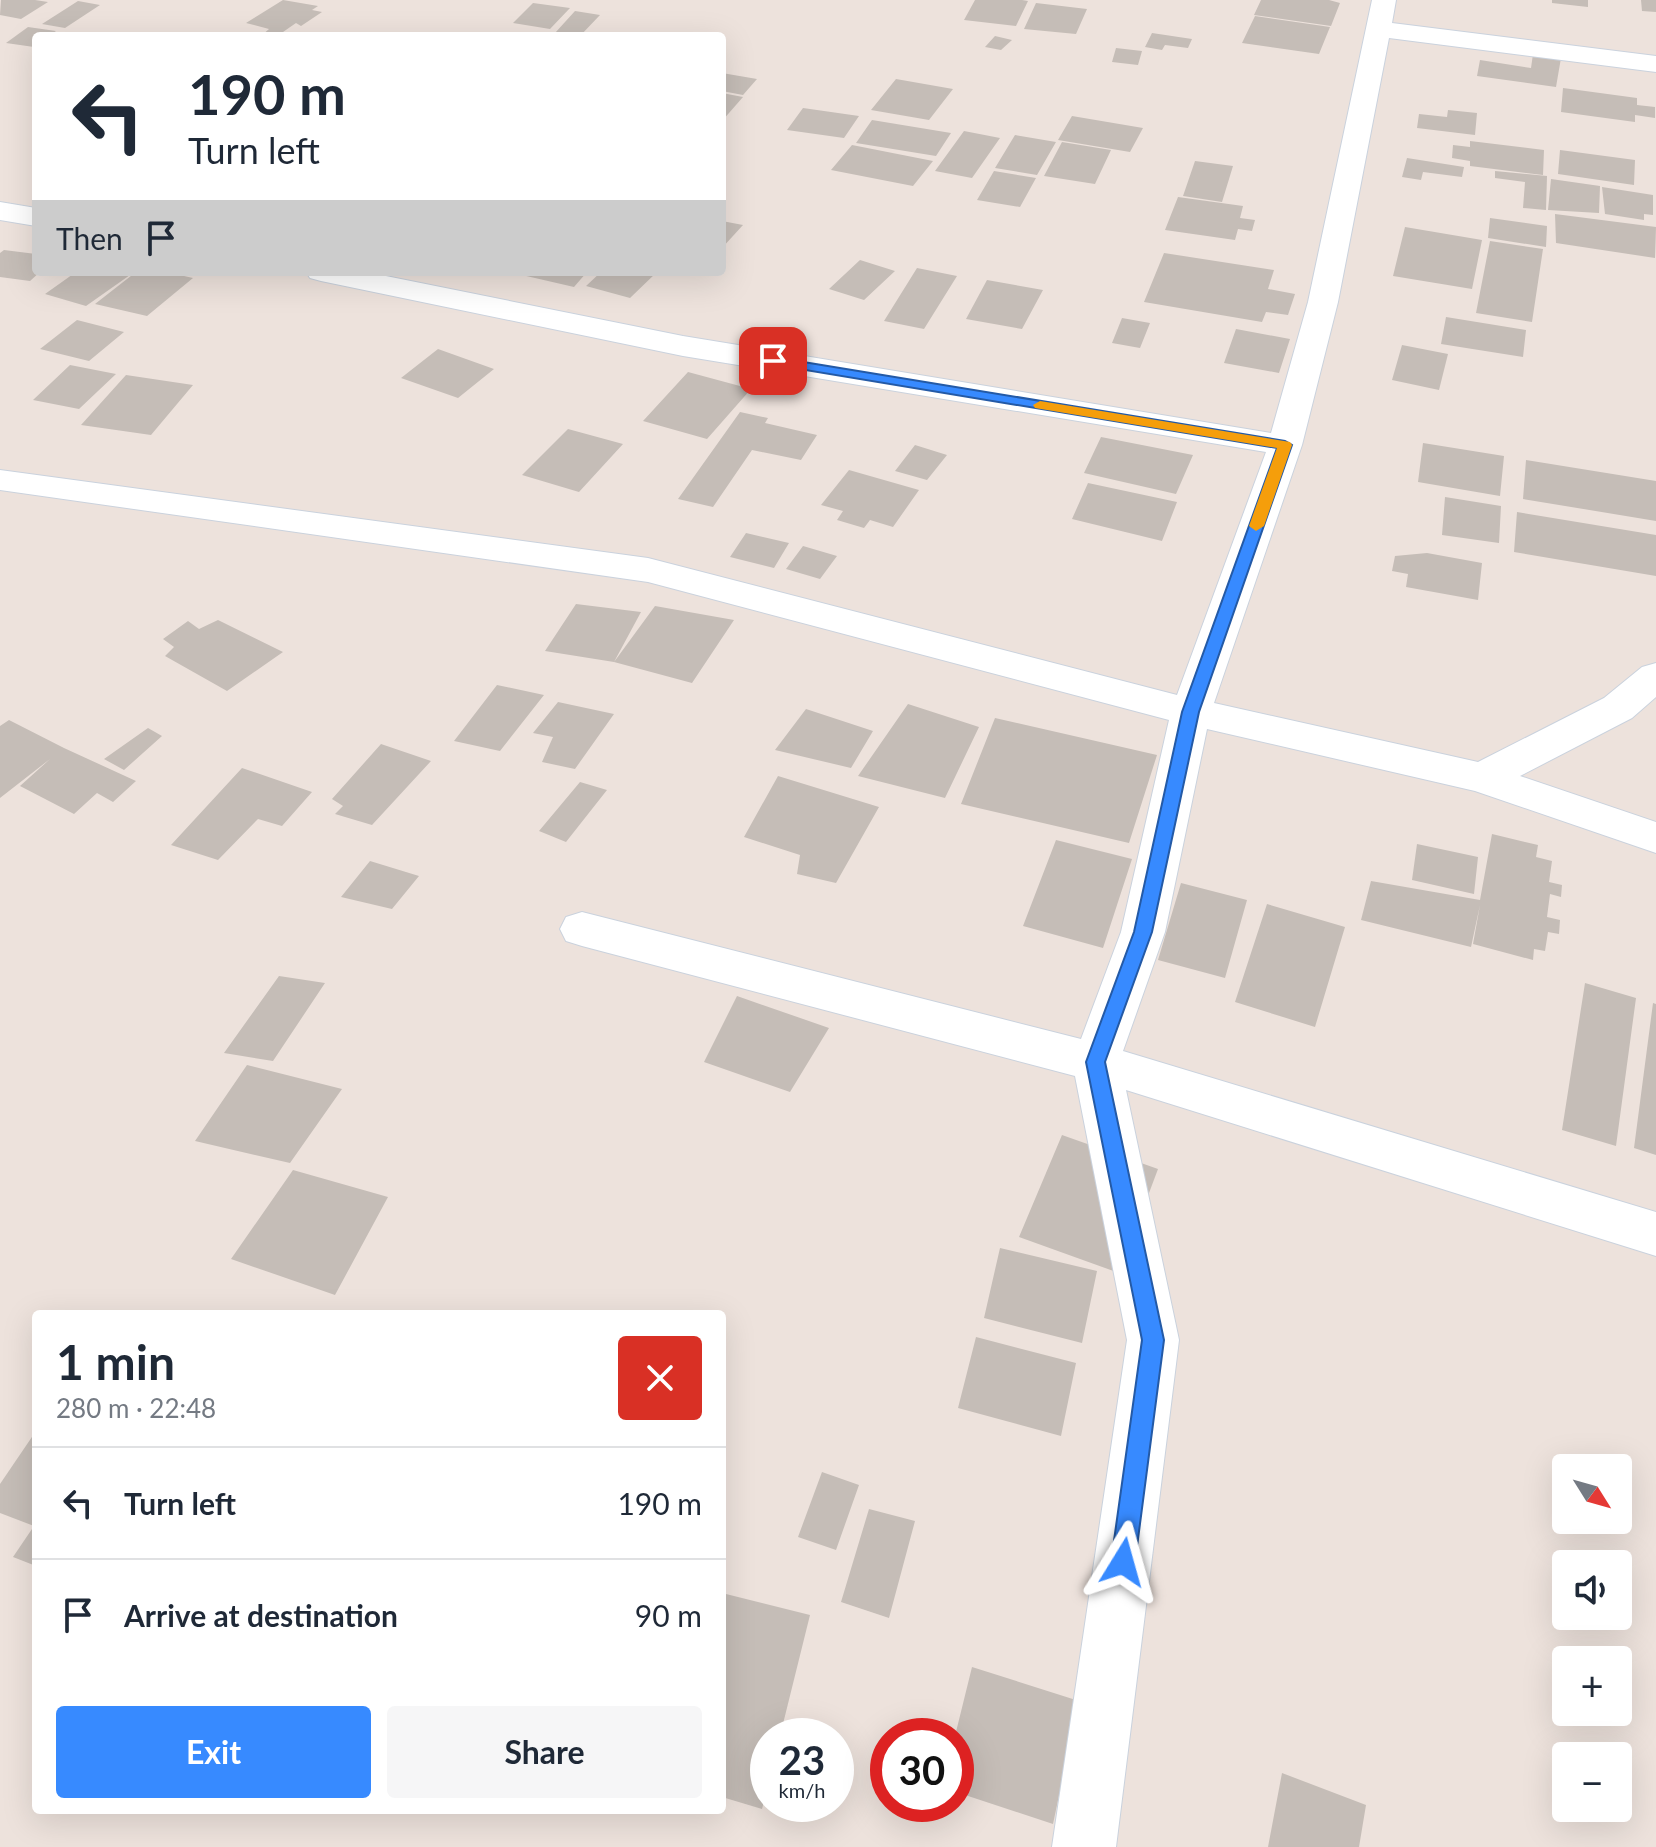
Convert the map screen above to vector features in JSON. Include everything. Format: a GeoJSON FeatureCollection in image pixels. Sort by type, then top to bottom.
{"type":"FeatureCollection","features":[{"type":"Feature","properties":{"kind":"street"},"geometry":{"type":"LineString","coordinates":[[1084,1847],[1153,1340],[1096,1062],[1143,932],[1191,712],[1285,445],[1323,302],[1381,14],[1656,64]]}},
{"type":"Feature","properties":{"kind":"street"},"geometry":{"type":"LineString","coordinates":[[0,211],[32,216]]}},
{"type":"Feature","properties":{"kind":"street"},"geometry":{"type":"LineString","coordinates":[[341,276],[683,346],[1285,445]]}},
{"type":"Feature","properties":{"kind":"street"},"geometry":{"type":"LineString","coordinates":[[0,480],[648,570],[1191,712],[1482,778],[1656,838]]}},
{"type":"Feature","properties":{"kind":"street"},"geometry":{"type":"LineString","coordinates":[[1482,778],[1618,708],[1656,676]]}},
{"type":"Feature","properties":{"kind":"street"},"geometry":{"type":"LineString","coordinates":[[582,929],[1096,1062],[1656,1234]]}},
{"type":"Feature","properties":{"kind":"building"},"geometry":{"type":"Polygon","coordinates":[[[1,0],[48,2],[21,19],[0,15],[1,0]]]}},
{"type":"Feature","properties":{"kind":"building"},"geometry":{"type":"Polygon","coordinates":[[[283,0],[318,6],[312,10],[322,12],[301,26],[296,23],[283,32],[266,32],[269,29],[246,23],[283,0]]]}},
{"type":"Feature","properties":{"kind":"building"},"geometry":{"type":"Polygon","coordinates":[[[975,0],[1028,1],[1016,26],[964,20],[975,0]]]}},
{"type":"Feature","properties":{"kind":"building"},"geometry":{"type":"Polygon","coordinates":[[[1261,0],[1329,0],[1340,3],[1331,26],[1254,15],[1261,0]]]}},
{"type":"Feature","properties":{"kind":"building"},"geometry":{"type":"Polygon","coordinates":[[[1552,0],[1588,0],[1588,7],[1552,3],[1552,0]]]}},
{"type":"Feature","properties":{"kind":"building"},"geometry":{"type":"Polygon","coordinates":[[[1641,0],[1656,0],[1656,12],[1642,11],[1641,0]]]}},
{"type":"Feature","properties":{"kind":"building"},"geometry":{"type":"Polygon","coordinates":[[[78,1],[100,5],[65,28],[42,24],[78,1]]]}},
{"type":"Feature","properties":{"kind":"building"},"geometry":{"type":"Polygon","coordinates":[[[533,3],[570,8],[550,29],[513,23],[533,3]]]}},
{"type":"Feature","properties":{"kind":"building"},"geometry":{"type":"Polygon","coordinates":[[[1036,3],[1087,9],[1076,34],[1024,29],[1036,3]]]}},
{"type":"Feature","properties":{"kind":"building"},"geometry":{"type":"Polygon","coordinates":[[[575,11],[600,15],[584,32],[556,32],[575,11]]]}},
{"type":"Feature","properties":{"kind":"building"},"geometry":{"type":"Polygon","coordinates":[[[1255,16],[1330,27],[1319,54],[1242,43],[1255,16]]]}},
{"type":"Feature","properties":{"kind":"building"},"geometry":{"type":"Polygon","coordinates":[[[28,27],[56,31],[32,32],[32,47],[6,43],[28,27]]]}},
{"type":"Feature","properties":{"kind":"building"},"geometry":{"type":"Polygon","coordinates":[[[1152,33],[1192,39],[1188,48],[1165,45],[1162,50],[1145,47],[1152,33]]]}},
{"type":"Feature","properties":{"kind":"building"},"geometry":{"type":"Polygon","coordinates":[[[995,36],[1012,40],[1001,50],[985,47],[995,36]]]}},
{"type":"Feature","properties":{"kind":"building"},"geometry":{"type":"Polygon","coordinates":[[[1116,48],[1142,51],[1138,65],[1112,62],[1116,48]]]}},
{"type":"Feature","properties":{"kind":"building"},"geometry":{"type":"Polygon","coordinates":[[[1533,54],[1561,58],[1556,87],[1477,76],[1480,60],[1531,68],[1533,54]]]}},
{"type":"Feature","properties":{"kind":"building"},"geometry":{"type":"Polygon","coordinates":[[[726,74],[757,79],[743,95],[726,92],[726,74]]]}},
{"type":"Feature","properties":{"kind":"building"},"geometry":{"type":"Polygon","coordinates":[[[896,79],[953,89],[929,120],[871,110],[896,79]]]}},
{"type":"Feature","properties":{"kind":"building"},"geometry":{"type":"Polygon","coordinates":[[[1563,88],[1637,98],[1637,105],[1655,107],[1655,118],[1635,115],[1635,122],[1561,112],[1563,88]]]}},
{"type":"Feature","properties":{"kind":"building"},"geometry":{"type":"Polygon","coordinates":[[[726,94],[743,97],[726,116],[726,94]]]}},
{"type":"Feature","properties":{"kind":"building"},"geometry":{"type":"Polygon","coordinates":[[[803,108],[859,116],[844,138],[787,130],[803,108]]]}},
{"type":"Feature","properties":{"kind":"building"},"geometry":{"type":"Polygon","coordinates":[[[1448,110],[1477,113],[1475,135],[1417,128],[1419,114],[1447,117],[1448,110]]]}},
{"type":"Feature","properties":{"kind":"building"},"geometry":{"type":"Polygon","coordinates":[[[1072,116],[1143,128],[1130,152],[1058,140],[1072,116]]]}},
{"type":"Feature","properties":{"kind":"building"},"geometry":{"type":"Polygon","coordinates":[[[872,120],[951,133],[936,156],[856,143],[872,120]]]}},
{"type":"Feature","properties":{"kind":"building"},"geometry":{"type":"Polygon","coordinates":[[[964,131],[1000,138],[972,178],[935,171],[964,131]]]}},
{"type":"Feature","properties":{"kind":"building"},"geometry":{"type":"Polygon","coordinates":[[[1015,135],[1056,142],[1037,175],[995,168],[1015,135]]]}},
{"type":"Feature","properties":{"kind":"building"},"geometry":{"type":"Polygon","coordinates":[[[1470,141],[1544,150],[1543,175],[1470,166],[1470,161],[1452,158],[1453,145],[1470,147],[1470,141]]]}},
{"type":"Feature","properties":{"kind":"building"},"geometry":{"type":"Polygon","coordinates":[[[1062,142],[1111,150],[1095,184],[1044,176],[1062,142]]]}},
{"type":"Feature","properties":{"kind":"building"},"geometry":{"type":"Polygon","coordinates":[[[852,145],[933,161],[913,186],[831,170],[852,145]]]}},
{"type":"Feature","properties":{"kind":"building"},"geometry":{"type":"Polygon","coordinates":[[[1560,150],[1635,160],[1634,185],[1558,174],[1560,150]]]}},
{"type":"Feature","properties":{"kind":"building"},"geometry":{"type":"Polygon","coordinates":[[[1407,158],[1464,167],[1462,177],[1423,172],[1421,180],[1402,177],[1407,158]]]}},
{"type":"Feature","properties":{"kind":"building"},"geometry":{"type":"Polygon","coordinates":[[[1195,161],[1233,166],[1222,202],[1183,196],[1195,161]]]}},
{"type":"Feature","properties":{"kind":"building"},"geometry":{"type":"Polygon","coordinates":[[[994,171],[1036,178],[1020,207],[977,200],[994,171]]]}},
{"type":"Feature","properties":{"kind":"building"},"geometry":{"type":"Polygon","coordinates":[[[1495,171],[1547,176],[1546,210],[1523,208],[1525,182],[1495,178],[1495,171]]]}},
{"type":"Feature","properties":{"kind":"building"},"geometry":{"type":"Polygon","coordinates":[[[1551,179],[1600,186],[1599,213],[1548,210],[1551,179]]]}},
{"type":"Feature","properties":{"kind":"building"},"geometry":{"type":"Polygon","coordinates":[[[1602,187],[1653,195],[1653,215],[1644,214],[1644,220],[1605,214],[1602,187]]]}},
{"type":"Feature","properties":{"kind":"building"},"geometry":{"type":"Polygon","coordinates":[[[1178,197],[1243,206],[1240,218],[1255,220],[1252,231],[1238,229],[1235,240],[1165,230],[1178,197]]]}},
{"type":"Feature","properties":{"kind":"building"},"geometry":{"type":"Polygon","coordinates":[[[1555,214],[1656,227],[1655,258],[1556,243],[1555,214]]]}},
{"type":"Feature","properties":{"kind":"building"},"geometry":{"type":"Polygon","coordinates":[[[1490,218],[1547,226],[1546,247],[1488,238],[1490,218]]]}},
{"type":"Feature","properties":{"kind":"building"},"geometry":{"type":"Polygon","coordinates":[[[726,222],[743,225],[726,244],[726,222]]]}},
{"type":"Feature","properties":{"kind":"building"},"geometry":{"type":"Polygon","coordinates":[[[1405,227],[1482,240],[1472,289],[1393,276],[1405,227]]]}},
{"type":"Feature","properties":{"kind":"building"},"geometry":{"type":"Polygon","coordinates":[[[1490,241],[1543,249],[1532,322],[1476,313],[1490,241]]]}},
{"type":"Feature","properties":{"kind":"building"},"geometry":{"type":"Polygon","coordinates":[[[4,250],[32,254],[32,276],[36,276],[30,281],[0,277],[0,253],[4,250]]]}},
{"type":"Feature","properties":{"kind":"building"},"geometry":{"type":"Polygon","coordinates":[[[1164,253],[1274,270],[1268,289],[1295,294],[1288,315],[1266,312],[1262,322],[1144,302],[1164,253]]]}},
{"type":"Feature","properties":{"kind":"building"},"geometry":{"type":"Polygon","coordinates":[[[860,260],[895,271],[864,300],[829,289],[860,260]]]}},
{"type":"Feature","properties":{"kind":"building"},"geometry":{"type":"Polygon","coordinates":[[[917,268],[957,276],[924,329],[884,321],[917,268]]]}},
{"type":"Feature","properties":{"kind":"building"},"geometry":{"type":"Polygon","coordinates":[[[70,276],[129,276],[86,306],[45,294],[70,276]]]}},
{"type":"Feature","properties":{"kind":"building"},"geometry":{"type":"Polygon","coordinates":[[[131,276],[193,278],[147,316],[95,304],[131,276]]]}},
{"type":"Feature","properties":{"kind":"building"},"geometry":{"type":"Polygon","coordinates":[[[526,276],[584,276],[574,287],[526,276]]]}},
{"type":"Feature","properties":{"kind":"building"},"geometry":{"type":"Polygon","coordinates":[[[597,276],[653,276],[630,298],[586,286],[597,276]]]}},
{"type":"Feature","properties":{"kind":"building"},"geometry":{"type":"Polygon","coordinates":[[[987,280],[1043,290],[1022,329],[966,319],[987,280]]]}},
{"type":"Feature","properties":{"kind":"building"},"geometry":{"type":"Polygon","coordinates":[[[1446,317],[1526,330],[1523,357],[1441,344],[1446,317]]]}},
{"type":"Feature","properties":{"kind":"building"},"geometry":{"type":"Polygon","coordinates":[[[1122,318],[1150,323],[1140,348],[1112,343],[1122,318]]]}},
{"type":"Feature","properties":{"kind":"building"},"geometry":{"type":"Polygon","coordinates":[[[77,320],[124,332],[89,361],[40,349],[77,320]]]}},
{"type":"Feature","properties":{"kind":"building"},"geometry":{"type":"Polygon","coordinates":[[[1236,329],[1290,339],[1279,373],[1224,363],[1236,329]]]}},
{"type":"Feature","properties":{"kind":"building"},"geometry":{"type":"Polygon","coordinates":[[[1402,345],[1448,354],[1439,390],[1392,380],[1402,345]]]}},
{"type":"Feature","properties":{"kind":"building"},"geometry":{"type":"Polygon","coordinates":[[[438,349],[494,369],[458,398],[401,378],[438,349]]]}},
{"type":"Feature","properties":{"kind":"building"},"geometry":{"type":"Polygon","coordinates":[[[70,365],[116,374],[79,409],[33,400],[70,365]]]}},
{"type":"Feature","properties":{"kind":"building"},"geometry":{"type":"Polygon","coordinates":[[[688,372],[751,389],[707,439],[643,421],[688,372]]]}},
{"type":"Feature","properties":{"kind":"building"},"geometry":{"type":"Polygon","coordinates":[[[126,375],[193,385],[151,435],[81,425],[126,375]]]}},
{"type":"Feature","properties":{"kind":"building"},"geometry":{"type":"Polygon","coordinates":[[[740,412],[768,418],[765,423],[817,435],[801,460],[752,450],[713,507],[678,499],[740,412]]]}},
{"type":"Feature","properties":{"kind":"building"},"geometry":{"type":"Polygon","coordinates":[[[568,429],[623,444],[579,492],[522,475],[568,429]]]}},
{"type":"Feature","properties":{"kind":"building"},"geometry":{"type":"Polygon","coordinates":[[[1101,437],[1193,455],[1176,494],[1084,473],[1101,437]]]}},
{"type":"Feature","properties":{"kind":"building"},"geometry":{"type":"Polygon","coordinates":[[[1423,443],[1504,456],[1500,496],[1418,482],[1423,443]]]}},
{"type":"Feature","properties":{"kind":"building"},"geometry":{"type":"Polygon","coordinates":[[[915,445],[947,455],[927,480],[895,471],[915,445]]]}},
{"type":"Feature","properties":{"kind":"building"},"geometry":{"type":"Polygon","coordinates":[[[1526,460],[1656,481],[1656,521],[1523,499],[1526,460]]]}},
{"type":"Feature","properties":{"kind":"building"},"geometry":{"type":"Polygon","coordinates":[[[849,470],[919,490],[893,527],[870,520],[864,528],[837,520],[843,511],[821,505],[849,470]]]}},
{"type":"Feature","properties":{"kind":"building"},"geometry":{"type":"Polygon","coordinates":[[[1088,483],[1177,502],[1162,541],[1072,519],[1088,483]]]}},
{"type":"Feature","properties":{"kind":"building"},"geometry":{"type":"Polygon","coordinates":[[[1445,497],[1501,506],[1499,543],[1442,535],[1445,497]]]}},
{"type":"Feature","properties":{"kind":"building"},"geometry":{"type":"Polygon","coordinates":[[[1517,512],[1656,535],[1656,576],[1514,552],[1517,512]]]}},
{"type":"Feature","properties":{"kind":"building"},"geometry":{"type":"Polygon","coordinates":[[[746,533],[789,543],[774,568],[730,557],[746,533]]]}},
{"type":"Feature","properties":{"kind":"building"},"geometry":{"type":"Polygon","coordinates":[[[803,546],[837,556],[820,579],[786,569],[803,546]]]}},
{"type":"Feature","properties":{"kind":"building"},"geometry":{"type":"Polygon","coordinates":[[[1427,553],[1482,563],[1478,600],[1406,587],[1408,574],[1392,571],[1395,556],[1427,553]]]}},
{"type":"Feature","properties":{"kind":"building"},"geometry":{"type":"Polygon","coordinates":[[[576,604],[641,612],[614,662],[545,651],[576,604]]]}},
{"type":"Feature","properties":{"kind":"building"},"geometry":{"type":"Polygon","coordinates":[[[655,606],[734,620],[692,683],[614,662],[655,606]]]}},
{"type":"Feature","properties":{"kind":"building"},"geometry":{"type":"Polygon","coordinates":[[[218,620],[283,652],[227,691],[165,656],[174,647],[163,639],[188,621],[199,629],[218,620]]]}},
{"type":"Feature","properties":{"kind":"building"},"geometry":{"type":"Polygon","coordinates":[[[497,685],[544,695],[500,751],[454,741],[497,685]]]}},
{"type":"Feature","properties":{"kind":"building"},"geometry":{"type":"Polygon","coordinates":[[[558,702],[614,714],[575,769],[542,762],[553,737],[533,733],[558,702]]]}},
{"type":"Feature","properties":{"kind":"building"},"geometry":{"type":"Polygon","coordinates":[[[908,704],[979,727],[945,798],[858,776],[908,704]]]}},
{"type":"Feature","properties":{"kind":"building"},"geometry":{"type":"Polygon","coordinates":[[[806,709],[873,731],[851,768],[775,750],[806,709]]]}},
{"type":"Feature","properties":{"kind":"building"},"geometry":{"type":"Polygon","coordinates":[[[995,718],[1157,755],[1129,843],[961,804],[995,718]]]}},
{"type":"Feature","properties":{"kind":"building"},"geometry":{"type":"Polygon","coordinates":[[[9,720],[136,781],[113,802],[97,793],[74,814],[20,786],[50,759],[0,798],[0,726],[9,720]]]}},
{"type":"Feature","properties":{"kind":"building"},"geometry":{"type":"Polygon","coordinates":[[[148,728],[162,736],[124,770],[104,759],[148,728]]]}},
{"type":"Feature","properties":{"kind":"building"},"geometry":{"type":"Polygon","coordinates":[[[381,744],[431,761],[372,825],[335,814],[343,806],[332,799],[381,744]]]}},
{"type":"Feature","properties":{"kind":"building"},"geometry":{"type":"Polygon","coordinates":[[[242,768],[312,792],[282,826],[258,819],[218,860],[171,845],[242,768]]]}},
{"type":"Feature","properties":{"kind":"building"},"geometry":{"type":"Polygon","coordinates":[[[778,776],[879,807],[836,883],[797,874],[800,855],[744,837],[778,776]]]}},
{"type":"Feature","properties":{"kind":"building"},"geometry":{"type":"Polygon","coordinates":[[[580,782],[607,790],[566,842],[539,831],[580,782]]]}},
{"type":"Feature","properties":{"kind":"building"},"geometry":{"type":"Polygon","coordinates":[[[1492,834],[1538,845],[1536,857],[1552,861],[1549,882],[1562,885],[1561,897],[1550,894],[1547,917],[1560,920],[1559,934],[1548,932],[1545,951],[1534,949],[1533,960],[1473,944],[1480,905],[1471,947],[1361,920],[1371,881],[1480,900],[1492,834]]]}},
{"type":"Feature","properties":{"kind":"building"},"geometry":{"type":"Polygon","coordinates":[[[1056,840],[1132,859],[1103,948],[1023,926],[1056,840]]]}},
{"type":"Feature","properties":{"kind":"building"},"geometry":{"type":"Polygon","coordinates":[[[1417,844],[1478,857],[1474,894],[1412,880],[1417,844]]]}},
{"type":"Feature","properties":{"kind":"building"},"geometry":{"type":"Polygon","coordinates":[[[370,861],[419,876],[392,909],[341,897],[370,861]]]}},
{"type":"Feature","properties":{"kind":"building"},"geometry":{"type":"Polygon","coordinates":[[[1181,883],[1247,900],[1225,978],[1158,960],[1181,883]]]}},
{"type":"Feature","properties":{"kind":"building"},"geometry":{"type":"Polygon","coordinates":[[[1267,904],[1345,927],[1315,1027],[1235,1002],[1267,904]]]}},
{"type":"Feature","properties":{"kind":"building"},"geometry":{"type":"Polygon","coordinates":[[[279,976],[325,983],[273,1061],[224,1053],[279,976]]]}},
{"type":"Feature","properties":{"kind":"building"},"geometry":{"type":"Polygon","coordinates":[[[1585,983],[1636,998],[1616,1146],[1562,1130],[1585,983]]]}},
{"type":"Feature","properties":{"kind":"building"},"geometry":{"type":"Polygon","coordinates":[[[737,996],[829,1028],[790,1092],[704,1062],[737,996]]]}},
{"type":"Feature","properties":{"kind":"building"},"geometry":{"type":"Polygon","coordinates":[[[1653,1003],[1656,1004],[1656,1155],[1634,1148],[1653,1003]]]}},
{"type":"Feature","properties":{"kind":"building"},"geometry":{"type":"Polygon","coordinates":[[[247,1065],[342,1089],[290,1163],[195,1141],[247,1065]]]}},
{"type":"Feature","properties":{"kind":"building"},"geometry":{"type":"Polygon","coordinates":[[[1062,1135],[1158,1169],[1119,1273],[1019,1237],[1062,1135]]]}},
{"type":"Feature","properties":{"kind":"building"},"geometry":{"type":"Polygon","coordinates":[[[293,1170],[388,1197],[335,1295],[231,1259],[293,1170]]]}},
{"type":"Feature","properties":{"kind":"building"},"geometry":{"type":"Polygon","coordinates":[[[1000,1248],[1097,1271],[1082,1343],[984,1318],[1000,1248]]]}},
{"type":"Feature","properties":{"kind":"building"},"geometry":{"type":"Polygon","coordinates":[[[976,1337],[1076,1363],[1061,1436],[958,1408],[976,1337]]]}},
{"type":"Feature","properties":{"kind":"building"},"geometry":{"type":"Polygon","coordinates":[[[32,1437],[32,1525],[0,1513],[0,1484],[32,1437]]]}},
{"type":"Feature","properties":{"kind":"building"},"geometry":{"type":"Polygon","coordinates":[[[822,1472],[859,1485],[836,1550],[798,1537],[822,1472]]]}},
{"type":"Feature","properties":{"kind":"building"},"geometry":{"type":"Polygon","coordinates":[[[869,1509],[915,1521],[889,1618],[841,1602],[869,1509]]]}},
{"type":"Feature","properties":{"kind":"building"},"geometry":{"type":"Polygon","coordinates":[[[32,1529],[32,1564],[13,1557],[32,1529]]]}},
{"type":"Feature","properties":{"kind":"building"},"geometry":{"type":"Polygon","coordinates":[[[726,1594],[810,1615],[784,1718],[750,1718],[750,1805],[726,1798],[726,1594]]]}},
{"type":"Feature","properties":{"kind":"building"},"geometry":{"type":"Polygon","coordinates":[[[972,1667],[1079,1701],[1053,1824],[974,1798],[974,1718],[959,1718],[972,1667]]]}},
{"type":"Feature","properties":{"kind":"building"},"geometry":{"type":"Polygon","coordinates":[[[1282,1773],[1366,1805],[1359,1847],[1268,1847],[1282,1773]]]}},
{"type":"Feature","properties":{"kind":"slow traffic"},"geometry":{"type":"LineString","coordinates":[[1040,405],[1285,445],[1256,526]]}},
{"type":"Feature","properties":{"kind":"route"},"geometry":{"type":"LineString","coordinates":[[773,361],[1285,445],[1191,712],[1143,932],[1096,1062],[1153,1340],[1123,1562]]}}]}
